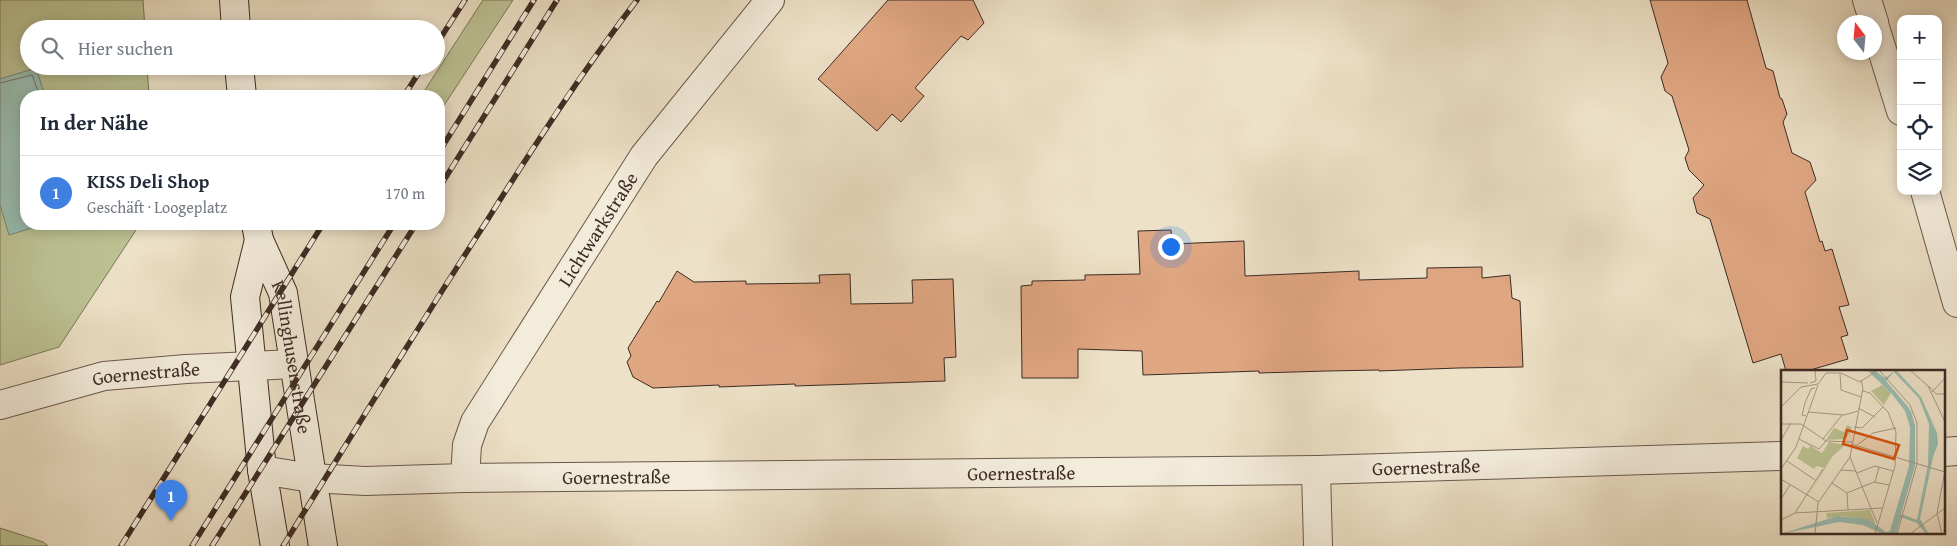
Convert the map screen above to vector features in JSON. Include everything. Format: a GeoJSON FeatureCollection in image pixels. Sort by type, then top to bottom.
{"type":"FeatureCollection","features":[{"type":"Feature","properties":{"kind":"street"},"geometry":{"type":"LineString","coordinates":[[234,0],[235,20]]}},
{"type":"Feature","properties":{"kind":"street","name":"Lichtwarkstraße"},"geometry":{"type":"LineString","coordinates":[[464,478],[467,445],[475,422],[644,156],[770,0]]}},
{"type":"Feature","properties":{"kind":"street"},"geometry":{"type":"LineString","coordinates":[[1868,0],[1872,15]]}},
{"type":"Feature","properties":{"kind":"street"},"geometry":{"type":"LineString","coordinates":[[1882,49],[1899,105]]}},
{"type":"Feature","properties":{"kind":"street"},"geometry":{"type":"LineString","coordinates":[[240,75],[241,90]]}},
{"type":"Feature","properties":{"kind":"street"},"geometry":{"type":"LineString","coordinates":[[1926,195],[1957,303]]}},
{"type":"Feature","properties":{"kind":"street","name":"Kellinghusenstraße"},"geometry":{"type":"LineString","coordinates":[[257,232],[283,293],[323,546]]}},
{"type":"Feature","properties":{"kind":"street","name":"Kellinghusenstraße"},"geometry":{"type":"LineString","coordinates":[[257,232],[246,297],[262,470],[275,546]]}},
{"type":"Feature","properties":{"kind":"street","name":"Goernestraße"},"geometry":{"type":"LineString","coordinates":[[0,405],[104,376],[186,369],[295,364]]}},
{"type":"Feature","properties":{"kind":"street"},"geometry":{"type":"LineString","coordinates":[[1944,452],[1957,451]]}},
{"type":"Feature","properties":{"kind":"street","name":"Goernestraße"},"geometry":{"type":"LineString","coordinates":[[262,470],[311,478],[365,481],[464,478],[1316,470],[1781,456]]}},
{"type":"Feature","properties":{"kind":"street"},"geometry":{"type":"LineString","coordinates":[[1316,470],[1318,546]]}},
{"type":"Feature","properties":{"kind":"green space"},"geometry":{"type":"Polygon","coordinates":[[[0,0],[143,0],[144,20],[20,20],[20,75],[148,75],[149,90],[20,90],[20,230],[136,230],[59,347],[0,365],[0,0]]]}},
{"type":"Feature","properties":{"kind":"green space"},"geometry":{"type":"Polygon","coordinates":[[[483,0],[513,0],[445,104],[445,90],[425,90],[435,75],[445,75],[445,59],[483,0]]]}},
{"type":"Feature","properties":{"kind":"green space"},"geometry":{"type":"Polygon","coordinates":[[[0,528],[43,542],[48,546],[0,546],[0,528]]]}},
{"type":"Feature","properties":{"kind":"water"},"geometry":{"type":"Polygon","coordinates":[[[20,73],[20,75],[38,75],[43,90],[20,90],[20,230],[25,230],[9,235],[0,205],[0,79],[20,73]]]}},
{"type":"Feature","properties":{"kind":"building"},"geometry":{"type":"Polygon","coordinates":[[[888,0],[973,0],[984,23],[968,40],[961,36],[915,88],[924,96],[901,122],[892,114],[877,131],[818,79],[888,0]]]}},
{"type":"Feature","properties":{"kind":"building"},"geometry":{"type":"Polygon","coordinates":[[[1650,0],[1747,0],[1766,68],[1773,71],[1780,98],[1787,114],[1783,122],[1792,153],[1810,162],[1816,180],[1805,192],[1820,242],[1822,241],[1825,251],[1832,249],[1849,305],[1839,307],[1848,335],[1841,337],[1848,359],[1810,370],[1786,370],[1781,354],[1753,363],[1710,219],[1697,213],[1693,198],[1704,185],[1689,170],[1685,158],[1689,150],[1672,96],[1665,91],[1661,77],[1668,63],[1650,0]]]}},
{"type":"Feature","properties":{"kind":"building"},"geometry":{"type":"Polygon","coordinates":[[[1171,230],[1172,244],[1244,241],[1245,276],[1359,271],[1359,280],[1427,278],[1427,268],[1482,267],[1482,278],[1510,275],[1512,298],[1520,301],[1523,367],[1259,373],[1259,371],[1143,375],[1142,351],[1078,349],[1078,378],[1022,378],[1021,286],[1032,285],[1032,281],[1085,280],[1085,275],[1140,274],[1138,231],[1171,230]]]}},
{"type":"Feature","properties":{"kind":"building"},"geometry":{"type":"Polygon","coordinates":[[[677,271],[694,282],[746,281],[746,284],[820,283],[819,275],[850,274],[851,304],[913,303],[912,280],[953,279],[956,357],[944,358],[945,381],[653,388],[633,377],[627,362],[631,356],[628,348],[677,271]]]}},
{"type":"Feature","properties":{"kind":"railway"},"geometry":{"type":"LineString","coordinates":[[445,31],[465,0]]}},
{"type":"Feature","properties":{"kind":"railway"},"geometry":{"type":"LineString","coordinates":[[445,142],[534,0]]}},
{"type":"Feature","properties":{"kind":"railway"},"geometry":{"type":"LineString","coordinates":[[445,178],[557,0]]}},
{"type":"Feature","properties":{"kind":"railway"},"geometry":{"type":"LineString","coordinates":[[283,546],[410,341],[524,163],[579,80],[637,0]]}},
{"type":"Feature","properties":{"kind":"railway"},"geometry":{"type":"LineString","coordinates":[[408,90],[417,75]]}},
{"type":"Feature","properties":{"kind":"railway"},"geometry":{"type":"LineString","coordinates":[[121,546],[319,230]]}},
{"type":"Feature","properties":{"kind":"railway"},"geometry":{"type":"LineString","coordinates":[[192,546],[390,230]]}},
{"type":"Feature","properties":{"kind":"railway"},"geometry":{"type":"LineString","coordinates":[[212,546],[412,230]]}},
{"type":"Feature","properties":{"kind":"place","name":"KISS Deli Shop"},"geometry":{"type":"Point","coordinates":[171,521]}}]}
